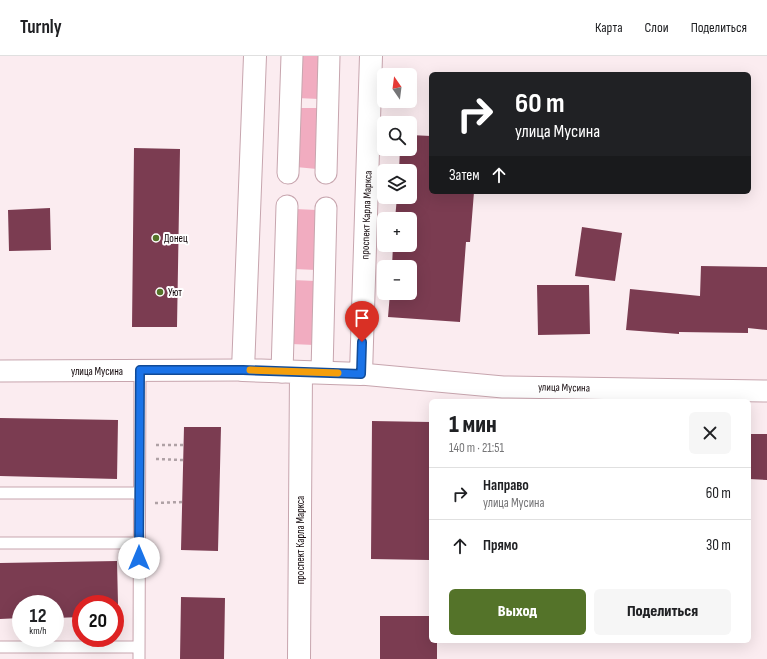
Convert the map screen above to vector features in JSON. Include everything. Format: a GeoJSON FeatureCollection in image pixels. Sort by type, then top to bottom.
{"type":"FeatureCollection","features":[{"type":"Feature","properties":{"kind":"street"},"geometry":{"type":"LineString","coordinates":[[255,56],[243,370],[361,374]]}},
{"type":"Feature","properties":{"kind":"street"},"geometry":{"type":"LineString","coordinates":[[288,173],[292,56]]}},
{"type":"Feature","properties":{"kind":"street"},"geometry":{"type":"LineString","coordinates":[[326,173],[328,56]]}},
{"type":"Feature","properties":{"kind":"street","name":"проспект Карла Маркса"},"geometry":{"type":"LineString","coordinates":[[361,374],[371,56]]}},
{"type":"Feature","properties":{"kind":"street","name":"проспект Карла Маркса"},"geometry":{"type":"LineString","coordinates":[[287,206],[299,659]]}},
{"type":"Feature","properties":{"kind":"street"},"geometry":{"type":"LineString","coordinates":[[322,372],[326,208]]}},
{"type":"Feature","properties":{"kind":"street","name":"улица Мусина"},"geometry":{"type":"LineString","coordinates":[[0,371],[243,370]]}},
{"type":"Feature","properties":{"kind":"street","name":"улица Мусина"},"geometry":{"type":"LineString","coordinates":[[361,374],[503,387],[767,391]]}},
{"type":"Feature","properties":{"kind":"lane"},"geometry":{"type":"LineString","coordinates":[[139,659],[140,370]]}},
{"type":"Feature","properties":{"kind":"lane"},"geometry":{"type":"LineString","coordinates":[[0,493],[139,498]]}},
{"type":"Feature","properties":{"kind":"lane"},"geometry":{"type":"LineString","coordinates":[[0,543],[139,544]]}},
{"type":"Feature","properties":{"kind":"lane"},"geometry":{"type":"LineString","coordinates":[[0,647],[139,647]]}},
{"type":"Feature","properties":{"kind":"path"},"geometry":{"type":"LineString","coordinates":[[139,445],[184,445]]}},
{"type":"Feature","properties":{"kind":"path"},"geometry":{"type":"LineString","coordinates":[[139,459],[183,460]]}},
{"type":"Feature","properties":{"kind":"path"},"geometry":{"type":"LineString","coordinates":[[139,498],[183,502]]}},
{"type":"Feature","properties":{"kind":"shaded area"},"geometry":{"type":"Polygon","coordinates":[[[298,56],[320,56],[319,99],[297,98],[298,56]]]}},
{"type":"Feature","properties":{"kind":"shaded area"},"geometry":{"type":"Polygon","coordinates":[[[297,108],[319,108],[317,169],[296,167],[297,108]]]}},
{"type":"Feature","properties":{"kind":"shaded area"},"geometry":{"type":"Polygon","coordinates":[[[295,209],[317,210],[316,270],[294,269],[295,209]]]}},
{"type":"Feature","properties":{"kind":"shaded area"},"geometry":{"type":"Polygon","coordinates":[[[292,280],[316,281],[314,345],[291,344],[292,280]]]}},
{"type":"Feature","properties":{"kind":"building"},"geometry":{"type":"Polygon","coordinates":[[[417,135],[429,136],[429,194],[474,194],[470,242],[466,242],[460,322],[388,317],[389,300],[417,300],[417,260],[392,260],[393,252],[417,252],[417,212],[396,212],[396,204],[417,204],[417,164],[399,164],[400,156],[417,156],[417,135]]]}},
{"type":"Feature","properties":{"kind":"building","name":"Донец"},"geometry":{"type":"Polygon","coordinates":[[[134,148],[180,149],[177,327],[132,327],[134,148]]]}},
{"type":"Feature","properties":{"kind":"building"},"geometry":{"type":"Polygon","coordinates":[[[50,208],[51,250],[9,251],[8,210],[50,208]]]}},
{"type":"Feature","properties":{"kind":"building"},"geometry":{"type":"Polygon","coordinates":[[[582,227],[622,233],[615,281],[575,276],[582,227]]]}},
{"type":"Feature","properties":{"kind":"building"},"geometry":{"type":"Polygon","coordinates":[[[701,266],[767,267],[767,330],[748,328],[748,333],[679,332],[679,334],[626,330],[630,289],[700,296],[701,266]]]}},
{"type":"Feature","properties":{"kind":"building"},"geometry":{"type":"Polygon","coordinates":[[[537,285],[589,285],[590,334],[538,335],[537,285]]]}},
{"type":"Feature","properties":{"kind":"building"},"geometry":{"type":"Polygon","coordinates":[[[0,418],[118,420],[117,479],[0,476],[0,418]]]}},
{"type":"Feature","properties":{"kind":"building"},"geometry":{"type":"Polygon","coordinates":[[[372,421],[429,422],[429,560],[371,559],[372,421]]]}},
{"type":"Feature","properties":{"kind":"building"},"geometry":{"type":"Polygon","coordinates":[[[184,427],[221,427],[218,551],[181,550],[184,427]]]}},
{"type":"Feature","properties":{"kind":"building"},"geometry":{"type":"Polygon","coordinates":[[[751,434],[767,434],[767,480],[751,479],[751,434]]]}},
{"type":"Feature","properties":{"kind":"building"},"geometry":{"type":"Polygon","coordinates":[[[117,561],[118,595],[72,595],[72,617],[64,618],[64,595],[12,595],[12,618],[0,619],[0,563],[117,561]]]}},
{"type":"Feature","properties":{"kind":"building"},"geometry":{"type":"Polygon","coordinates":[[[181,597],[225,598],[224,659],[180,659],[181,597]]]}},
{"type":"Feature","properties":{"kind":"building"},"geometry":{"type":"Polygon","coordinates":[[[380,616],[429,616],[429,643],[437,643],[437,659],[380,659],[380,616]]]}},
{"type":"Feature","properties":{"kind":"slow traffic"},"geometry":{"type":"LineString","coordinates":[[250,370],[338,373]]}},
{"type":"Feature","properties":{"kind":"place","name":"Донец"},"geometry":{"type":"Point","coordinates":[156,238]}},
{"type":"Feature","properties":{"kind":"place","name":"Уют"},"geometry":{"type":"Point","coordinates":[160,292]}},
{"type":"Feature","properties":{"kind":"route"},"geometry":{"type":"LineString","coordinates":[[139,558],[140,370],[243,370],[361,374],[362,342]]}}]}
